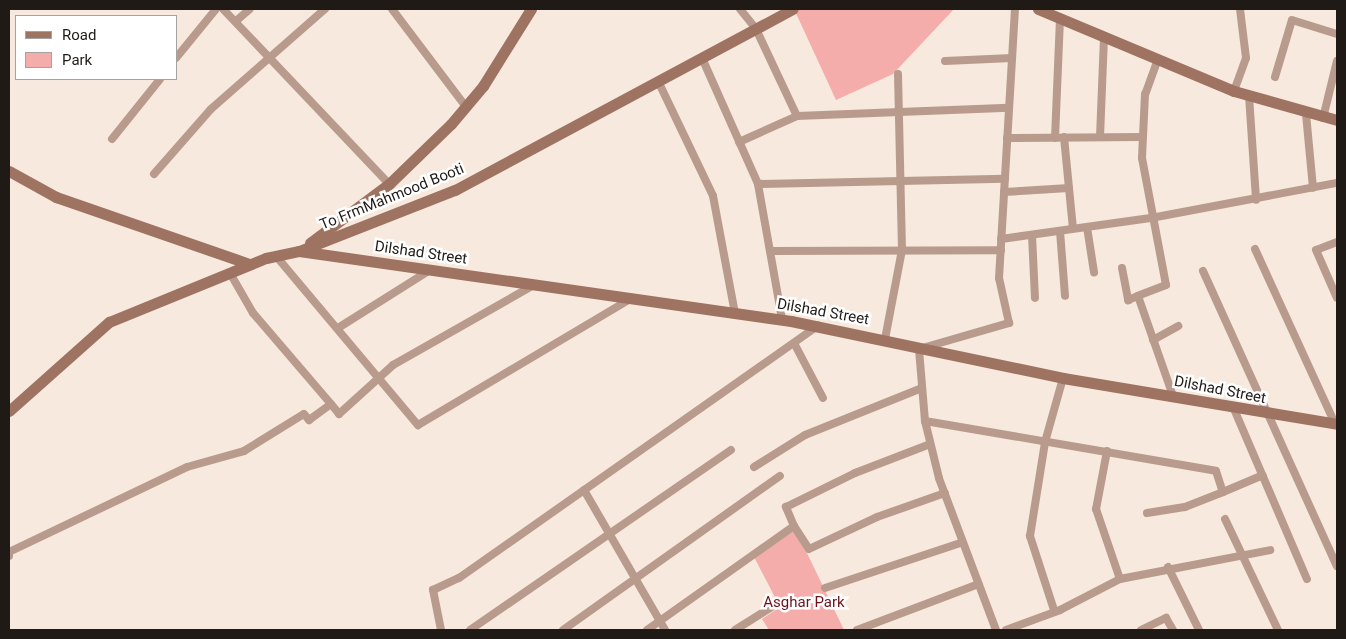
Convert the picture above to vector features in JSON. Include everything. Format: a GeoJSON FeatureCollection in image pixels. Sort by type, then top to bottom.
{"type":"FeatureCollection","features":[{"type":"Feature","properties":{"kind":"street"},"geometry":{"type":"LineString","coordinates":[[178,56],[216,9]]}},
{"type":"Feature","properties":{"kind":"street"},"geometry":{"type":"LineString","coordinates":[[223,9],[271,56],[388,184]]}},
{"type":"Feature","properties":{"kind":"street"},"geometry":{"type":"LineString","coordinates":[[236,21],[250,9]]}},
{"type":"Feature","properties":{"kind":"street"},"geometry":{"type":"LineString","coordinates":[[154,174],[211,109],[324,9]]}},
{"type":"Feature","properties":{"kind":"street"},"geometry":{"type":"LineString","coordinates":[[392,9],[466,106]]}},
{"type":"Feature","properties":{"kind":"street"},"geometry":{"type":"LineString","coordinates":[[298,251],[388,184],[466,106],[532,9]]}},
{"type":"Feature","properties":{"kind":"street"},"geometry":{"type":"LineString","coordinates":[[740,9],[756,28],[797,116]]}},
{"type":"Feature","properties":{"kind":"street","name":"To FrmMahmood Booti"},"geometry":{"type":"LineString","coordinates":[[9,411],[109,322],[250,264],[298,251],[455,190],[793,9]]}},
{"type":"Feature","properties":{"kind":"street"},"geometry":{"type":"LineString","coordinates":[[996,630],[945,493],[930,444],[925,421],[919,345],[1007,326],[999,278],[1015,9]]}},
{"type":"Feature","properties":{"kind":"street"},"geometry":{"type":"LineString","coordinates":[[1038,9],[1234,91],[1306,114],[1337,120]]}},
{"type":"Feature","properties":{"kind":"street"},"geometry":{"type":"LineString","coordinates":[[1234,91],[1246,58],[1240,9]]}},
{"type":"Feature","properties":{"kind":"street"},"geometry":{"type":"LineString","coordinates":[[1055,138],[1060,18]]}},
{"type":"Feature","properties":{"kind":"street"},"geometry":{"type":"LineString","coordinates":[[1275,77],[1292,20],[1337,34]]}},
{"type":"Feature","properties":{"kind":"street"},"geometry":{"type":"LineString","coordinates":[[1100,137],[1104,36]]}},
{"type":"Feature","properties":{"kind":"street"},"geometry":{"type":"LineString","coordinates":[[702,58],[758,184],[782,320]]}},
{"type":"Feature","properties":{"kind":"street"},"geometry":{"type":"LineString","coordinates":[[945,62],[1012,58]]}},
{"type":"Feature","properties":{"kind":"street"},"geometry":{"type":"LineString","coordinates":[[1122,268],[1128,300],[1166,284],[1151,218],[1142,137],[1145,94],[1158,59]]}},
{"type":"Feature","properties":{"kind":"street"},"geometry":{"type":"LineString","coordinates":[[1323,118],[1337,61]]}},
{"type":"Feature","properties":{"kind":"street"},"geometry":{"type":"LineString","coordinates":[[885,339],[902,250],[898,74]]}},
{"type":"Feature","properties":{"kind":"street"},"geometry":{"type":"LineString","coordinates":[[112,139],[159,80]]}},
{"type":"Feature","properties":{"kind":"street"},"geometry":{"type":"LineString","coordinates":[[658,81],[713,196],[735,313]]}},
{"type":"Feature","properties":{"kind":"street"},"geometry":{"type":"LineString","coordinates":[[1249,96],[1256,200]]}},
{"type":"Feature","properties":{"kind":"street"},"geometry":{"type":"LineString","coordinates":[[739,142],[797,116],[1009,108]]}},
{"type":"Feature","properties":{"kind":"street"},"geometry":{"type":"LineString","coordinates":[[1306,114],[1313,188]]}},
{"type":"Feature","properties":{"kind":"street"},"geometry":{"type":"LineString","coordinates":[[1064,137],[1073,228]]}},
{"type":"Feature","properties":{"kind":"street"},"geometry":{"type":"LineString","coordinates":[[1007,138],[1142,137]]}},
{"type":"Feature","properties":{"kind":"street"},"geometry":{"type":"LineString","coordinates":[[9,171],[56,197],[250,264]]}},
{"type":"Feature","properties":{"kind":"street"},"geometry":{"type":"LineString","coordinates":[[758,184],[1005,179]]}},
{"type":"Feature","properties":{"kind":"street"},"geometry":{"type":"LineString","coordinates":[[1001,239],[1151,218],[1256,200],[1337,183]]}},
{"type":"Feature","properties":{"kind":"street"},"geometry":{"type":"LineString","coordinates":[[1004,192],[1069,188]]}},
{"type":"Feature","properties":{"kind":"street"},"geometry":{"type":"LineString","coordinates":[[1087,227],[1094,272]]}},
{"type":"Feature","properties":{"kind":"street"},"geometry":{"type":"LineString","coordinates":[[1060,231],[1065,296]]}},
{"type":"Feature","properties":{"kind":"street"},"geometry":{"type":"LineString","coordinates":[[1032,235],[1034,298]]}},
{"type":"Feature","properties":{"kind":"street"},"geometry":{"type":"LineString","coordinates":[[1337,242],[1316,250],[1337,298]]}},
{"type":"Feature","properties":{"kind":"street"},"geometry":{"type":"LineString","coordinates":[[1255,249],[1336,426]]}},
{"type":"Feature","properties":{"kind":"street"},"geometry":{"type":"LineString","coordinates":[[770,251],[1001,250]]}},
{"type":"Feature","properties":{"kind":"street","name":"Dilshad Street"},"geometry":{"type":"LineString","coordinates":[[298,251],[818,326],[919,345],[1063,378],[1336,426]]}},
{"type":"Feature","properties":{"kind":"street"},"geometry":{"type":"LineString","coordinates":[[276,256],[418,424],[632,298]]}},
{"type":"Feature","properties":{"kind":"street"},"geometry":{"type":"LineString","coordinates":[[338,328],[430,270]]}},
{"type":"Feature","properties":{"kind":"street"},"geometry":{"type":"LineString","coordinates":[[1203,271],[1337,566]]}},
{"type":"Feature","properties":{"kind":"street"},"geometry":{"type":"LineString","coordinates":[[230,273],[253,313],[338,414],[393,364],[534,284]]}},
{"type":"Feature","properties":{"kind":"street"},"geometry":{"type":"LineString","coordinates":[[1138,296],[1173,396]]}},
{"type":"Feature","properties":{"kind":"street"},"geometry":{"type":"LineString","coordinates":[[441,630],[433,590],[459,578],[818,326]]}},
{"type":"Feature","properties":{"kind":"street"},"geometry":{"type":"LineString","coordinates":[[1153,340],[1178,326]]}},
{"type":"Feature","properties":{"kind":"street"},"geometry":{"type":"LineString","coordinates":[[794,343],[823,398]]}},
{"type":"Feature","properties":{"kind":"street"},"geometry":{"type":"LineString","coordinates":[[1054,610],[1030,536],[1045,442],[1063,378]]}},
{"type":"Feature","properties":{"kind":"street"},"geometry":{"type":"LineString","coordinates":[[754,467],[805,435],[922,388]]}},
{"type":"Feature","properties":{"kind":"street"},"geometry":{"type":"LineString","coordinates":[[9,556],[9,552],[187,467],[244,452],[304,414],[309,420],[331,404]]}},
{"type":"Feature","properties":{"kind":"street"},"geometry":{"type":"LineString","coordinates":[[1234,409],[1307,578]]}},
{"type":"Feature","properties":{"kind":"street"},"geometry":{"type":"LineString","coordinates":[[925,421],[1216,471],[1223,492]]}},
{"type":"Feature","properties":{"kind":"street"},"geometry":{"type":"LineString","coordinates":[[930,444],[855,473],[786,508],[794,526],[809,549],[877,517],[945,493]]}},
{"type":"Feature","properties":{"kind":"street"},"geometry":{"type":"LineString","coordinates":[[470,630],[731,450]]}},
{"type":"Feature","properties":{"kind":"street"},"geometry":{"type":"LineString","coordinates":[[1107,451],[1096,509],[1120,579]]}},
{"type":"Feature","properties":{"kind":"street"},"geometry":{"type":"LineString","coordinates":[[1147,513],[1185,507],[1263,475]]}},
{"type":"Feature","properties":{"kind":"street"},"geometry":{"type":"LineString","coordinates":[[564,630],[780,476]]}},
{"type":"Feature","properties":{"kind":"street"},"geometry":{"type":"LineString","coordinates":[[584,490],[665,630]]}},
{"type":"Feature","properties":{"kind":"street"},"geometry":{"type":"LineString","coordinates":[[1225,519],[1278,630]]}},
{"type":"Feature","properties":{"kind":"street"},"geometry":{"type":"LineString","coordinates":[[647,630],[794,526]]}},
{"type":"Feature","properties":{"kind":"street"},"geometry":{"type":"LineString","coordinates":[[826,588],[963,542]]}},
{"type":"Feature","properties":{"kind":"street"},"geometry":{"type":"LineString","coordinates":[[1006,630],[1120,579],[1168,567],[1270,550]]}},
{"type":"Feature","properties":{"kind":"street"},"geometry":{"type":"LineString","coordinates":[[1168,567],[1199,630]]}},
{"type":"Feature","properties":{"kind":"street"},"geometry":{"type":"LineString","coordinates":[[856,630],[979,584]]}},
{"type":"Feature","properties":{"kind":"street"},"geometry":{"type":"LineString","coordinates":[[735,630],[778,603]]}},
{"type":"Feature","properties":{"kind":"street"},"geometry":{"type":"LineString","coordinates":[[1141,630],[1166,618],[1173,630]]}},
{"type":"Feature","properties":{"kind":"green space"},"geometry":{"type":"Polygon","coordinates":[[[794,9],[954,9],[893,74],[836,100],[794,9]]]}},
{"type":"Feature","properties":{"kind":"green space","name":"Asghar Park"},"geometry":{"type":"Polygon","coordinates":[[[794,526],[844,630],[769,630],[762,619],[780,607],[753,555],[794,526]]]}}]}
